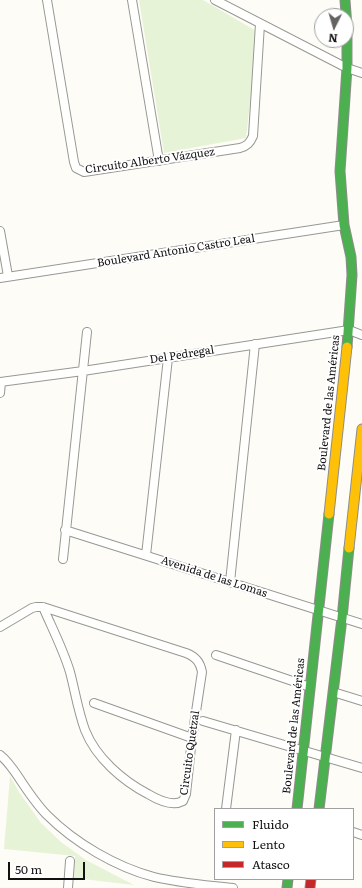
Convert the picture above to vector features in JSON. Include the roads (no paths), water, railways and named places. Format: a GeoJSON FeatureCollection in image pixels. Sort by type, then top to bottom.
{"type":"FeatureCollection","features":[{"type":"Feature","properties":{"kind":"main road","name":"Boulevard de las Américas"},"geometry":{"type":"LineString","coordinates":[[297,808],[349,330],[352,275],[351,257],[344,225],[340,166],[348,68],[345,0]]}},
{"type":"Feature","properties":{"kind":"main road"},"geometry":{"type":"LineString","coordinates":[[352,275],[362,275]]}},
{"type":"Feature","properties":{"kind":"main road"},"geometry":{"type":"LineString","coordinates":[[319,808],[342,618],[362,429]]}},
{"type":"Feature","properties":{"kind":"street","name":"Circuito Alberto Vázquez"},"geometry":{"type":"LineString","coordinates":[[47,0],[76,168],[84,172],[246,146],[253,136],[260,24]]}},
{"type":"Feature","properties":{"kind":"street"},"geometry":{"type":"LineString","coordinates":[[132,0],[159,161]]}},
{"type":"Feature","properties":{"kind":"street"},"geometry":{"type":"LineString","coordinates":[[216,0],[260,24],[348,68],[362,73]]}},
{"type":"Feature","properties":{"kind":"street","name":"Boulevard Antonio Castro Leal"},"geometry":{"type":"LineString","coordinates":[[4,277],[344,225]]}},
{"type":"Feature","properties":{"kind":"street"},"geometry":{"type":"LineString","coordinates":[[0,231],[4,277]]}},
{"type":"Feature","properties":{"kind":"street","name":"Del Pedregal"},"geometry":{"type":"LineString","coordinates":[[1,382],[83,371],[349,330],[362,335]]}},
{"type":"Feature","properties":{"kind":"street"},"geometry":{"type":"LineString","coordinates":[[63,559],[87,332]]}},
{"type":"Feature","properties":{"kind":"street"},"geometry":{"type":"LineString","coordinates":[[230,582],[255,344]]}},
{"type":"Feature","properties":{"kind":"street"},"geometry":{"type":"LineString","coordinates":[[146,555],[168,358]]}},
{"type":"Feature","properties":{"kind":"street"},"geometry":{"type":"LineString","coordinates":[[0,393],[1,382]]}},
{"type":"Feature","properties":{"kind":"street","name":"Avenida de las Lomas"},"geometry":{"type":"LineString","coordinates":[[65,530],[362,624]]}},
{"type":"Feature","properties":{"kind":"street"},"geometry":{"type":"LineString","coordinates":[[0,627],[36,606],[43,607]]}},
{"type":"Feature","properties":{"kind":"street","name":"Circuito Quetzal"},"geometry":{"type":"LineString","coordinates":[[43,607],[186,653],[200,663],[202,672],[192,738],[186,794],[183,801],[172,803],[156,799],[133,785],[100,755],[86,732],[69,671],[43,607]]}},
{"type":"Feature","properties":{"kind":"street"},"geometry":{"type":"LineString","coordinates":[[216,656],[310,687]]}},
{"type":"Feature","properties":{"kind":"street"},"geometry":{"type":"LineString","coordinates":[[333,692],[362,701]]}},
{"type":"Feature","properties":{"kind":"street"},"geometry":{"type":"LineString","coordinates":[[94,702],[192,738]]}},
{"type":"Feature","properties":{"kind":"street"},"geometry":{"type":"LineString","coordinates":[[203,721],[362,768]]}},
{"type":"Feature","properties":{"kind":"street"},"geometry":{"type":"LineString","coordinates":[[226,808],[236,730]]}},
{"type":"Feature","properties":{"kind":"street"},"geometry":{"type":"LineString","coordinates":[[0,755],[10,765],[34,801],[47,816],[71,837],[111,860],[155,877],[217,883],[233,888]]}},
{"type":"Feature","properties":{"kind":"street"},"geometry":{"type":"LineString","coordinates":[[70,861],[68,888],[72,888]]}},
{"type":"Feature","properties":{"kind":"street"},"geometry":{"type":"LineString","coordinates":[[306,888],[311,888]]}}]}
